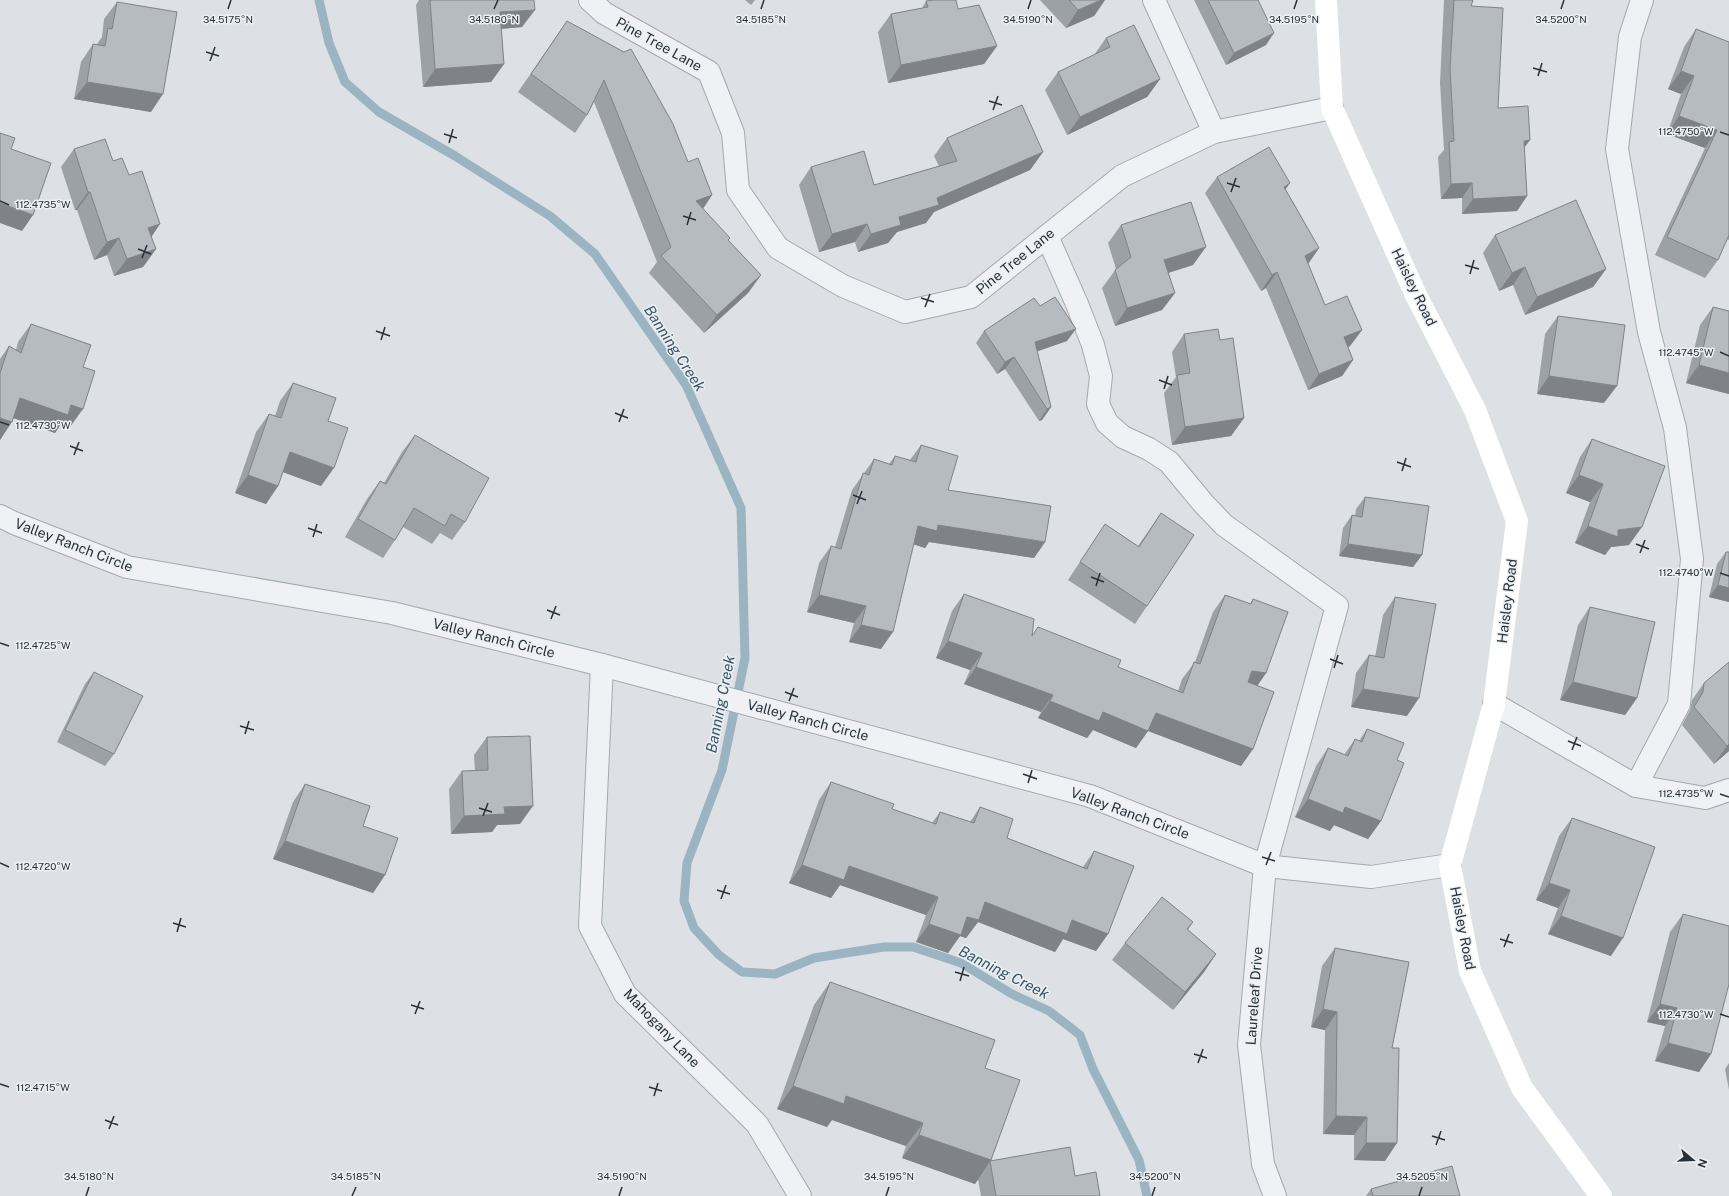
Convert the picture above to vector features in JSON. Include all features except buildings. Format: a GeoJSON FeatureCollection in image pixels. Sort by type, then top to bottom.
{"type":"FeatureCollection","features":[{"type":"Feature","properties":{"kind":"street","name":"Pine Tree Lane"},"geometry":{"type":"LineString","coordinates":[[590,0],[604,13],[708,72],[733,133],[738,190],[778,248],[843,286],[905,312],[971,297],[1122,176],[1214,132],[1332,108]]}},
{"type":"Feature","properties":{"kind":"street"},"geometry":{"type":"LineString","coordinates":[[1154,0],[1214,132]]}},
{"type":"Feature","properties":{"kind":"street","name":"Haisley Road"},"geometry":{"type":"LineString","coordinates":[[1326,0],[1332,108],[1415,293],[1476,410],[1517,521],[1494,704],[1450,865],[1470,971],[1522,1088],[1601,1196]]}},
{"type":"Feature","properties":{"kind":"street"},"geometry":{"type":"LineString","coordinates":[[1636,786],[1679,704],[1692,559],[1675,428],[1649,332],[1617,149],[1630,37],[1642,0]]}},
{"type":"Feature","properties":{"kind":"street","name":"Laureleaf Drive"},"geometry":{"type":"LineString","coordinates":[[1047,236],[1077,304],[1093,345],[1101,376],[1098,404],[1107,423],[1123,437],[1149,449],[1169,462],[1203,503],[1224,525],[1337,606],[1265,866],[1249,1045],[1262,1164],[1275,1196]]}},
{"type":"Feature","properties":{"kind":"street","name":"Valley Ranch Circle"},"geometry":{"type":"LineString","coordinates":[[0,516],[14,523],[127,567],[392,613],[602,665],[1090,796],[1265,866],[1371,877],[1450,865]]}},
{"type":"Feature","properties":{"kind":"street","name":"Mahogany Lane"},"geometry":{"type":"LineString","coordinates":[[602,665],[590,926],[625,994],[757,1124],[800,1196]]}},
{"type":"Feature","properties":{"kind":"street"},"geometry":{"type":"LineString","coordinates":[[1494,704],[1636,786],[1705,798],[1729,790]]}},
{"type":"Feature","properties":{"kind":"waterway","name":"Banning Creek"},"geometry":{"type":"LineString","coordinates":[[319,0],[329,43],[345,82],[379,112],[455,156],[550,216],[595,254],[686,385],[741,508],[745,658],[722,770],[687,863],[684,901],[694,928],[719,955],[742,972],[775,974],[814,958],[884,947],[913,947],[961,963],[1012,994],[1049,1011],[1080,1035],[1093,1069],[1139,1160],[1147,1196]]}}]}
